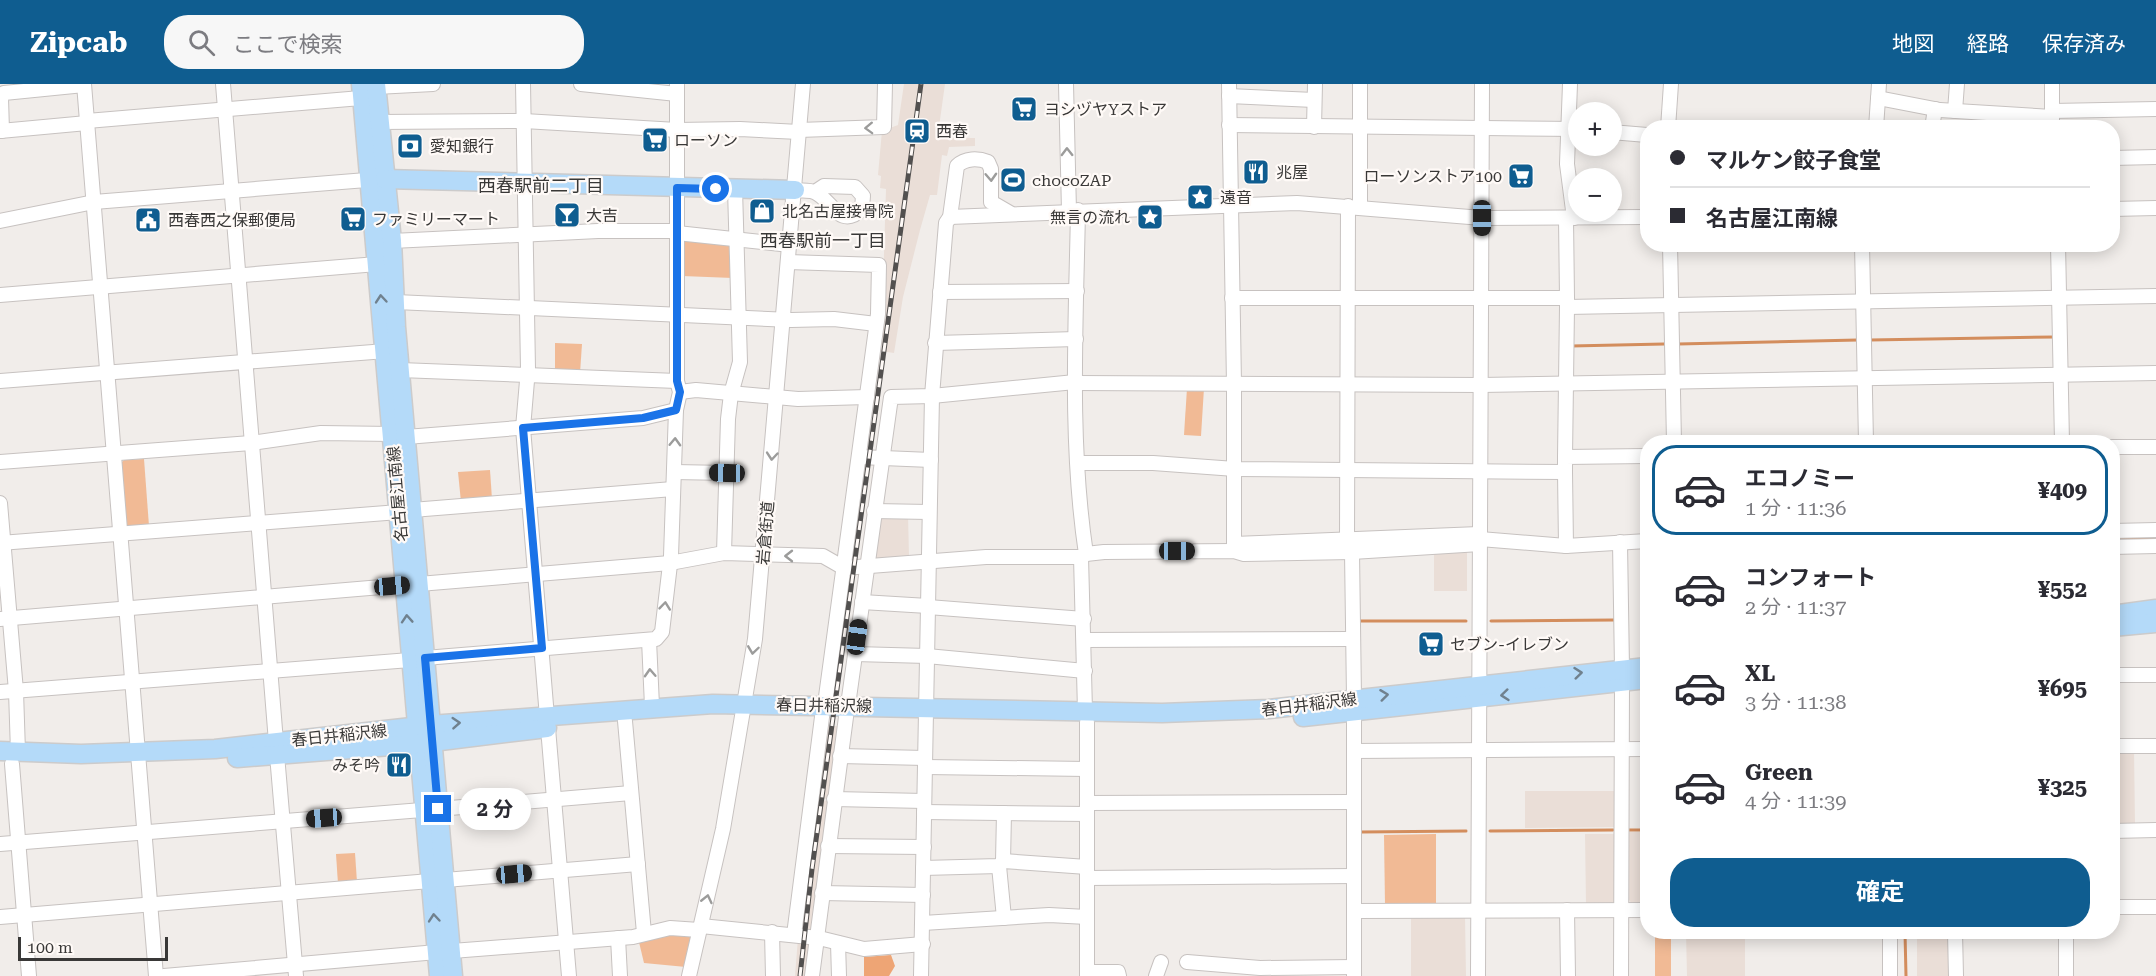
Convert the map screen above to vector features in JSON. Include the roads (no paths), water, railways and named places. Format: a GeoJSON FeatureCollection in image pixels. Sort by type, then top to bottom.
{"type":"FeatureCollection","features":[{"type":"Feature","properties":{"kind":"main road","name":"名古屋江南線"},"geometry":{"type":"LineString","coordinates":[[369,88],[380,122],[377,264],[386,351],[399,435],[423,735],[444,952],[453,976]]}},
{"type":"Feature","properties":{"kind":"main road","name":"名古屋江南線"},"geometry":{"type":"LineString","coordinates":[[369,88],[377,179],[392,241],[400,370],[399,435]]}},
{"type":"Feature","properties":{"kind":"main road"},"geometry":{"type":"LineString","coordinates":[[377,179],[795,190]]}},
{"type":"Feature","properties":{"kind":"main road"},"geometry":{"type":"LineString","coordinates":[[2120,614],[2156,609]]}},
{"type":"Feature","properties":{"kind":"main road"},"geometry":{"type":"LineString","coordinates":[[2120,626],[2156,623]]}},
{"type":"Feature","properties":{"kind":"main road","name":"春日井稲沢線"},"geometry":{"type":"LineString","coordinates":[[1622,676],[1640,669]]}},
{"type":"Feature","properties":{"kind":"main road","name":"春日井稲沢線"},"geometry":{"type":"LineString","coordinates":[[8,758],[138,760],[276,749],[548,723],[652,706],[1086,717],[1354,705],[1622,676],[1640,679]]}},
{"type":"Feature","properties":{"kind":"main road","name":"春日井稲沢線"},"geometry":{"type":"LineString","coordinates":[[548,723],[625,721],[745,709]]}},
{"type":"Feature","properties":{"kind":"main road","name":"名古屋江南線"},"geometry":{"type":"LineString","coordinates":[[439,976],[444,952]]}},
{"type":"Feature","properties":{"kind":"street"},"geometry":{"type":"LineString","coordinates":[[223,84],[229,190],[295,970]]}},
{"type":"Feature","properties":{"kind":"street"},"geometry":{"type":"LineString","coordinates":[[156,976],[131,682],[121,534],[107,372],[101,287],[94,202],[87,122],[84,85],[4,93],[1,98],[1,131],[87,122],[225,110],[369,88],[433,84]]}},
{"type":"Feature","properties":{"kind":"street"},"geometry":{"type":"LineString","coordinates":[[523,84],[527,308],[527,374],[523,428],[569,976]]}},
{"type":"Feature","properties":{"kind":"street"},"geometry":{"type":"LineString","coordinates":[[0,692],[656,639],[662,632],[670,563],[678,386],[677,89],[581,84]]}},
{"type":"Feature","properties":{"kind":"street","name":"岩倉街道"},"geometry":{"type":"LineString","coordinates":[[689,976],[723,829],[745,709],[764,555],[803,84]]}},
{"type":"Feature","properties":{"kind":"street"},"geometry":{"type":"LineString","coordinates":[[380,122],[524,121],[677,130],[799,131],[884,127],[885,84]]}},
{"type":"Feature","properties":{"kind":"street"},"geometry":{"type":"LineString","coordinates":[[1066,84],[1077,291],[1078,463],[1084,556],[1088,974],[1118,972],[1119,976]]}},
{"type":"Feature","properties":{"kind":"street"},"geometry":{"type":"LineString","coordinates":[[1314,127],[1315,84]]}},
{"type":"Feature","properties":{"kind":"street"},"geometry":{"type":"LineString","coordinates":[[1187,962],[1354,972],[1354,705],[1347,470],[1347,385],[1348,298],[1360,128],[1360,84]]}},
{"type":"Feature","properties":{"kind":"street"},"geometry":{"type":"LineString","coordinates":[[1478,976],[1482,84]]}},
{"type":"Feature","properties":{"kind":"street"},"geometry":{"type":"LineString","coordinates":[[1570,84],[1572,102]]}},
{"type":"Feature","properties":{"kind":"street"},"geometry":{"type":"LineString","coordinates":[[1669,120],[1671,84]]}},
{"type":"Feature","properties":{"kind":"street"},"geometry":{"type":"LineString","coordinates":[[1877,120],[1879,84]]}},
{"type":"Feature","properties":{"kind":"street"},"geometry":{"type":"LineString","coordinates":[[1955,111],[1957,84]]}},
{"type":"Feature","properties":{"kind":"street"},"geometry":{"type":"LineString","coordinates":[[2052,84],[2052,119]]}},
{"type":"Feature","properties":{"kind":"street"},"geometry":{"type":"LineString","coordinates":[[1234,548],[1235,469],[1229,90],[1314,99]]}},
{"type":"Feature","properties":{"kind":"street"},"geometry":{"type":"LineString","coordinates":[[1878,98],[1935,109],[2052,119],[2156,109]]}},
{"type":"Feature","properties":{"kind":"street"},"geometry":{"type":"LineString","coordinates":[[1933,120],[1935,109]]}},
{"type":"Feature","properties":{"kind":"street"},"geometry":{"type":"LineString","coordinates":[[1229,125],[1568,129]]}},
{"type":"Feature","properties":{"kind":"street"},"geometry":{"type":"LineString","coordinates":[[1622,133],[1640,134]]}},
{"type":"Feature","properties":{"kind":"street"},"geometry":{"type":"LineString","coordinates":[[1568,182],[1569,156]]}},
{"type":"Feature","properties":{"kind":"street"},"geometry":{"type":"LineString","coordinates":[[2120,158],[2156,157]]}},
{"type":"Feature","properties":{"kind":"street"},"geometry":{"type":"LineString","coordinates":[[921,976],[932,396],[946,223],[950,217],[957,166],[962,161],[981,159],[988,162],[991,169],[991,202],[986,217]]}},
{"type":"Feature","properties":{"kind":"street"},"geometry":{"type":"LineString","coordinates":[[0,221],[94,202],[377,179]]}},
{"type":"Feature","properties":{"kind":"street"},"geometry":{"type":"LineString","coordinates":[[724,553],[731,394],[740,362],[735,189]]}},
{"type":"Feature","properties":{"kind":"street"},"geometry":{"type":"LineString","coordinates":[[795,190],[815,192]]}},
{"type":"Feature","properties":{"kind":"street"},"geometry":{"type":"LineString","coordinates":[[991,202],[1010,213]]}},
{"type":"Feature","properties":{"kind":"street"},"geometry":{"type":"LineString","coordinates":[[950,217],[1231,205],[1354,206],[1482,218],[1568,218]]}},
{"type":"Feature","properties":{"kind":"street"},"geometry":{"type":"LineString","coordinates":[[2120,209],[2156,208]]}},
{"type":"Feature","properties":{"kind":"street"},"geometry":{"type":"LineString","coordinates":[[1622,217],[1640,217]]}},
{"type":"Feature","properties":{"kind":"street"},"geometry":{"type":"LineString","coordinates":[[1566,546],[1565,384],[1570,222]]}},
{"type":"Feature","properties":{"kind":"street"},"geometry":{"type":"LineString","coordinates":[[392,241],[526,234],[677,232],[790,245]]}},
{"type":"Feature","properties":{"kind":"street"},"geometry":{"type":"LineString","coordinates":[[1670,252],[1674,435]]}},
{"type":"Feature","properties":{"kind":"street"},"geometry":{"type":"LineString","coordinates":[[1862,252],[1866,435]]}},
{"type":"Feature","properties":{"kind":"street"},"geometry":{"type":"LineString","coordinates":[[2058,252],[2062,435]]}},
{"type":"Feature","properties":{"kind":"street"},"geometry":{"type":"LineString","coordinates":[[788,262],[879,265],[876,324],[867,397],[794,935]]}},
{"type":"Feature","properties":{"kind":"street"},"geometry":{"type":"LineString","coordinates":[[0,296],[377,264]]}},
{"type":"Feature","properties":{"kind":"street"},"geometry":{"type":"LineString","coordinates":[[940,292],[1077,291]]}},
{"type":"Feature","properties":{"kind":"street"},"geometry":{"type":"LineString","coordinates":[[1232,298],[1481,298],[1567,303],[1671,305],[2156,296]]}},
{"type":"Feature","properties":{"kind":"street"},"geometry":{"type":"LineString","coordinates":[[396,302],[783,320],[834,319],[876,324]]}},
{"type":"Feature","properties":{"kind":"street"},"geometry":{"type":"LineString","coordinates":[[935,343],[1076,339]]}},
{"type":"Feature","properties":{"kind":"street"},"geometry":{"type":"LineString","coordinates":[[0,381],[386,351]]}},
{"type":"Feature","properties":{"kind":"street"},"geometry":{"type":"LineString","coordinates":[[400,370],[527,374],[678,386],[696,390],[777,398],[867,397]]}},
{"type":"Feature","properties":{"kind":"street"},"geometry":{"type":"LineString","coordinates":[[812,976],[840,756],[891,397],[932,396],[1076,382],[1481,385],[2156,373]]}},
{"type":"Feature","properties":{"kind":"street"},"geometry":{"type":"LineString","coordinates":[[0,462],[251,443],[322,433],[399,435],[523,428],[643,418],[676,410]]}},
{"type":"Feature","properties":{"kind":"street"},"geometry":{"type":"LineString","coordinates":[[2120,447],[2156,447]]}},
{"type":"Feature","properties":{"kind":"street"},"geometry":{"type":"LineString","coordinates":[[1565,457],[1640,456]]}},
{"type":"Feature","properties":{"kind":"street"},"geometry":{"type":"LineString","coordinates":[[859,457],[881,460],[930,460]]}},
{"type":"Feature","properties":{"kind":"street"},"geometry":{"type":"LineString","coordinates":[[1078,463],[1153,463],[1235,469],[1565,472]]}},
{"type":"Feature","properties":{"kind":"street"},"geometry":{"type":"LineString","coordinates":[[674,472],[727,473]]}},
{"type":"Feature","properties":{"kind":"street"},"geometry":{"type":"LineString","coordinates":[[2,543],[673,489]]}},
{"type":"Feature","properties":{"kind":"street"},"geometry":{"type":"LineString","coordinates":[[0,503],[5,618],[16,691],[8,758],[18,843],[29,976]]}},
{"type":"Feature","properties":{"kind":"street"},"geometry":{"type":"LineString","coordinates":[[874,511],[929,512]]}},
{"type":"Feature","properties":{"kind":"street"},"geometry":{"type":"LineString","coordinates":[[2120,531],[2156,530]]}},
{"type":"Feature","properties":{"kind":"street"},"geometry":{"type":"LineString","coordinates":[[5,618],[670,563],[724,553],[823,556],[844,568],[867,568],[929,560],[1084,556],[1104,552],[1349,546],[1480,539],[1566,546],[1640,541]]}},
{"type":"Feature","properties":{"kind":"street"},"geometry":{"type":"LineString","coordinates":[[1620,542],[1621,976]]}},
{"type":"Feature","properties":{"kind":"street"},"geometry":{"type":"LineString","coordinates":[[2120,547],[2156,546]]}},
{"type":"Feature","properties":{"kind":"street"},"geometry":{"type":"LineString","coordinates":[[862,602],[1084,619]]}},
{"type":"Feature","properties":{"kind":"street"},"geometry":{"type":"LineString","coordinates":[[1084,640],[1353,639]]}},
{"type":"Feature","properties":{"kind":"street"},"geometry":{"type":"LineString","coordinates":[[649,640],[652,706]]}},
{"type":"Feature","properties":{"kind":"street"},"geometry":{"type":"LineString","coordinates":[[855,654],[927,656],[1085,671]]}},
{"type":"Feature","properties":{"kind":"street"},"geometry":{"type":"LineString","coordinates":[[2120,675],[2156,675]]}},
{"type":"Feature","properties":{"kind":"street"},"geometry":{"type":"LineString","coordinates":[[625,721],[644,933]]}},
{"type":"Feature","properties":{"kind":"street"},"geometry":{"type":"LineString","coordinates":[[2120,746],[2156,746]]}},
{"type":"Feature","properties":{"kind":"street"},"geometry":{"type":"LineString","coordinates":[[1354,751],[1640,749]]}},
{"type":"Feature","properties":{"kind":"street"},"geometry":{"type":"LineString","coordinates":[[840,756],[925,763],[1087,769]]}},
{"type":"Feature","properties":{"kind":"street"},"geometry":{"type":"LineString","coordinates":[[0,844],[631,793]]}},
{"type":"Feature","properties":{"kind":"street"},"geometry":{"type":"LineString","coordinates":[[834,800],[1004,813],[1087,808],[1354,802]]}},
{"type":"Feature","properties":{"kind":"street"},"geometry":{"type":"LineString","coordinates":[[1004,813],[1001,864],[1004,918]]}},
{"type":"Feature","properties":{"kind":"street"},"geometry":{"type":"LineString","coordinates":[[2120,831],[2156,830]]}},
{"type":"Feature","properties":{"kind":"street"},"geometry":{"type":"LineString","coordinates":[[828,846],[924,847]]}},
{"type":"Feature","properties":{"kind":"street"},"geometry":{"type":"LineString","coordinates":[[0,917],[638,864]]}},
{"type":"Feature","properties":{"kind":"street"},"geometry":{"type":"LineString","coordinates":[[923,868],[1001,864],[1087,873],[1354,876]]}},
{"type":"Feature","properties":{"kind":"street"},"geometry":{"type":"LineString","coordinates":[[822,893],[923,895]]}},
{"type":"Feature","properties":{"kind":"street"},"geometry":{"type":"LineString","coordinates":[[2120,907],[2156,907]]}},
{"type":"Feature","properties":{"kind":"street"},"geometry":{"type":"LineString","coordinates":[[1354,910],[1640,910]]}},
{"type":"Feature","properties":{"kind":"street"},"geometry":{"type":"LineString","coordinates":[[1567,910],[1568,976]]}},
{"type":"Feature","properties":{"kind":"street"},"geometry":{"type":"LineString","coordinates":[[923,922],[1066,915],[1087,917]]}},
{"type":"Feature","properties":{"kind":"street"},"geometry":{"type":"LineString","coordinates":[[164,976],[295,970],[444,952],[618,938],[670,928],[794,935],[864,949],[923,944]]}},
{"type":"Feature","properties":{"kind":"street"},"geometry":{"type":"LineString","coordinates":[[772,933],[773,976]]}},
{"type":"Feature","properties":{"kind":"street"},"geometry":{"type":"LineString","coordinates":[[618,938],[620,976]]}},
{"type":"Feature","properties":{"kind":"street"},"geometry":{"type":"LineString","coordinates":[[1890,939],[1890,976]]}},
{"type":"Feature","properties":{"kind":"street"},"geometry":{"type":"LineString","coordinates":[[1955,939],[1956,976]]}},
{"type":"Feature","properties":{"kind":"street"},"geometry":{"type":"LineString","coordinates":[[2066,939],[2066,976]]}},
{"type":"Feature","properties":{"kind":"street"},"geometry":{"type":"LineString","coordinates":[[838,943],[839,976]]}},
{"type":"Feature","properties":{"kind":"street"},"geometry":{"type":"LineString","coordinates":[[1156,976],[1161,962]]}},
{"type":"Feature","properties":{"kind":"waterway"},"geometry":{"type":"LineString","coordinates":[[1870,340],[2054,337]]}},
{"type":"Feature","properties":{"kind":"waterway"},"geometry":{"type":"LineString","coordinates":[[1678,344],[1858,340]]}},
{"type":"Feature","properties":{"kind":"waterway"},"geometry":{"type":"LineString","coordinates":[[1571,346],[1664,344]]}},
{"type":"Feature","properties":{"kind":"waterway"},"geometry":{"type":"LineString","coordinates":[[2120,540],[2156,539]]}},
{"type":"Feature","properties":{"kind":"waterway"},"geometry":{"type":"LineString","coordinates":[[1491,621],[1614,620]]}},
{"type":"Feature","properties":{"kind":"waterway"},"geometry":{"type":"LineString","coordinates":[[1357,621],[1466,621]]}},
{"type":"Feature","properties":{"kind":"waterway"},"geometry":{"type":"LineString","coordinates":[[1490,831],[1613,830]]}},
{"type":"Feature","properties":{"kind":"waterway"},"geometry":{"type":"LineString","coordinates":[[1629,830],[1640,830]]}},
{"type":"Feature","properties":{"kind":"waterway"},"geometry":{"type":"LineString","coordinates":[[1361,832],[1466,831]]}},
{"type":"Feature","properties":{"kind":"waterway"},"geometry":{"type":"LineString","coordinates":[[1905,939],[1906,976]]}},
{"type":"Feature","properties":{"kind":"railway"},"geometry":{"type":"LineString","coordinates":[[800,976],[812,869],[921,84]]}},
{"type":"Feature","properties":{"kind":"place","name":"ヨシヅヤYストア"},"geometry":{"type":"Point","coordinates":[1024,109]}},
{"type":"Feature","properties":{"kind":"place","name":"西春"},"geometry":{"type":"Point","coordinates":[917,131]}},
{"type":"Feature","properties":{"kind":"place","name":"ローソン"},"geometry":{"type":"Point","coordinates":[655,140]}},
{"type":"Feature","properties":{"kind":"place","name":"愛知銀行"},"geometry":{"type":"Point","coordinates":[410,146]}},
{"type":"Feature","properties":{"kind":"place","name":"兆屋"},"geometry":{"type":"Point","coordinates":[1256,172]}},
{"type":"Feature","properties":{"kind":"place","name":"ローソンストア100"},"geometry":{"type":"Point","coordinates":[1521,176]}},
{"type":"Feature","properties":{"kind":"place","name":"chocoZAP"},"geometry":{"type":"Point","coordinates":[1013,180]}},
{"type":"Feature","properties":{"kind":"place","name":"遠音"},"geometry":{"type":"Point","coordinates":[1200,197]}},
{"type":"Feature","properties":{"kind":"place","name":"北名古屋接骨院"},"geometry":{"type":"Point","coordinates":[762,211]}},
{"type":"Feature","properties":{"kind":"place","name":"大吉"},"geometry":{"type":"Point","coordinates":[567,215]}},
{"type":"Feature","properties":{"kind":"place","name":"無言の流れ"},"geometry":{"type":"Point","coordinates":[1150,217]}},
{"type":"Feature","properties":{"kind":"place","name":"ファミリーマート"},"geometry":{"type":"Point","coordinates":[353,219]}},
{"type":"Feature","properties":{"kind":"place","name":"西春西之保郵便局"},"geometry":{"type":"Point","coordinates":[148,220]}},
{"type":"Feature","properties":{"kind":"place","name":"セブン-イレブン"},"geometry":{"type":"Point","coordinates":[1431,644]}},
{"type":"Feature","properties":{"kind":"place","name":"みそ吟"},"geometry":{"type":"Point","coordinates":[399,765]}},
{"type":"Feature","properties":{"kind":"district","name":"西春駅前二丁目"},"geometry":{"type":"Point","coordinates":[541,186]}},
{"type":"Feature","properties":{"kind":"district","name":"西春駅前一丁目"},"geometry":{"type":"Point","coordinates":[823,241]}}]}
